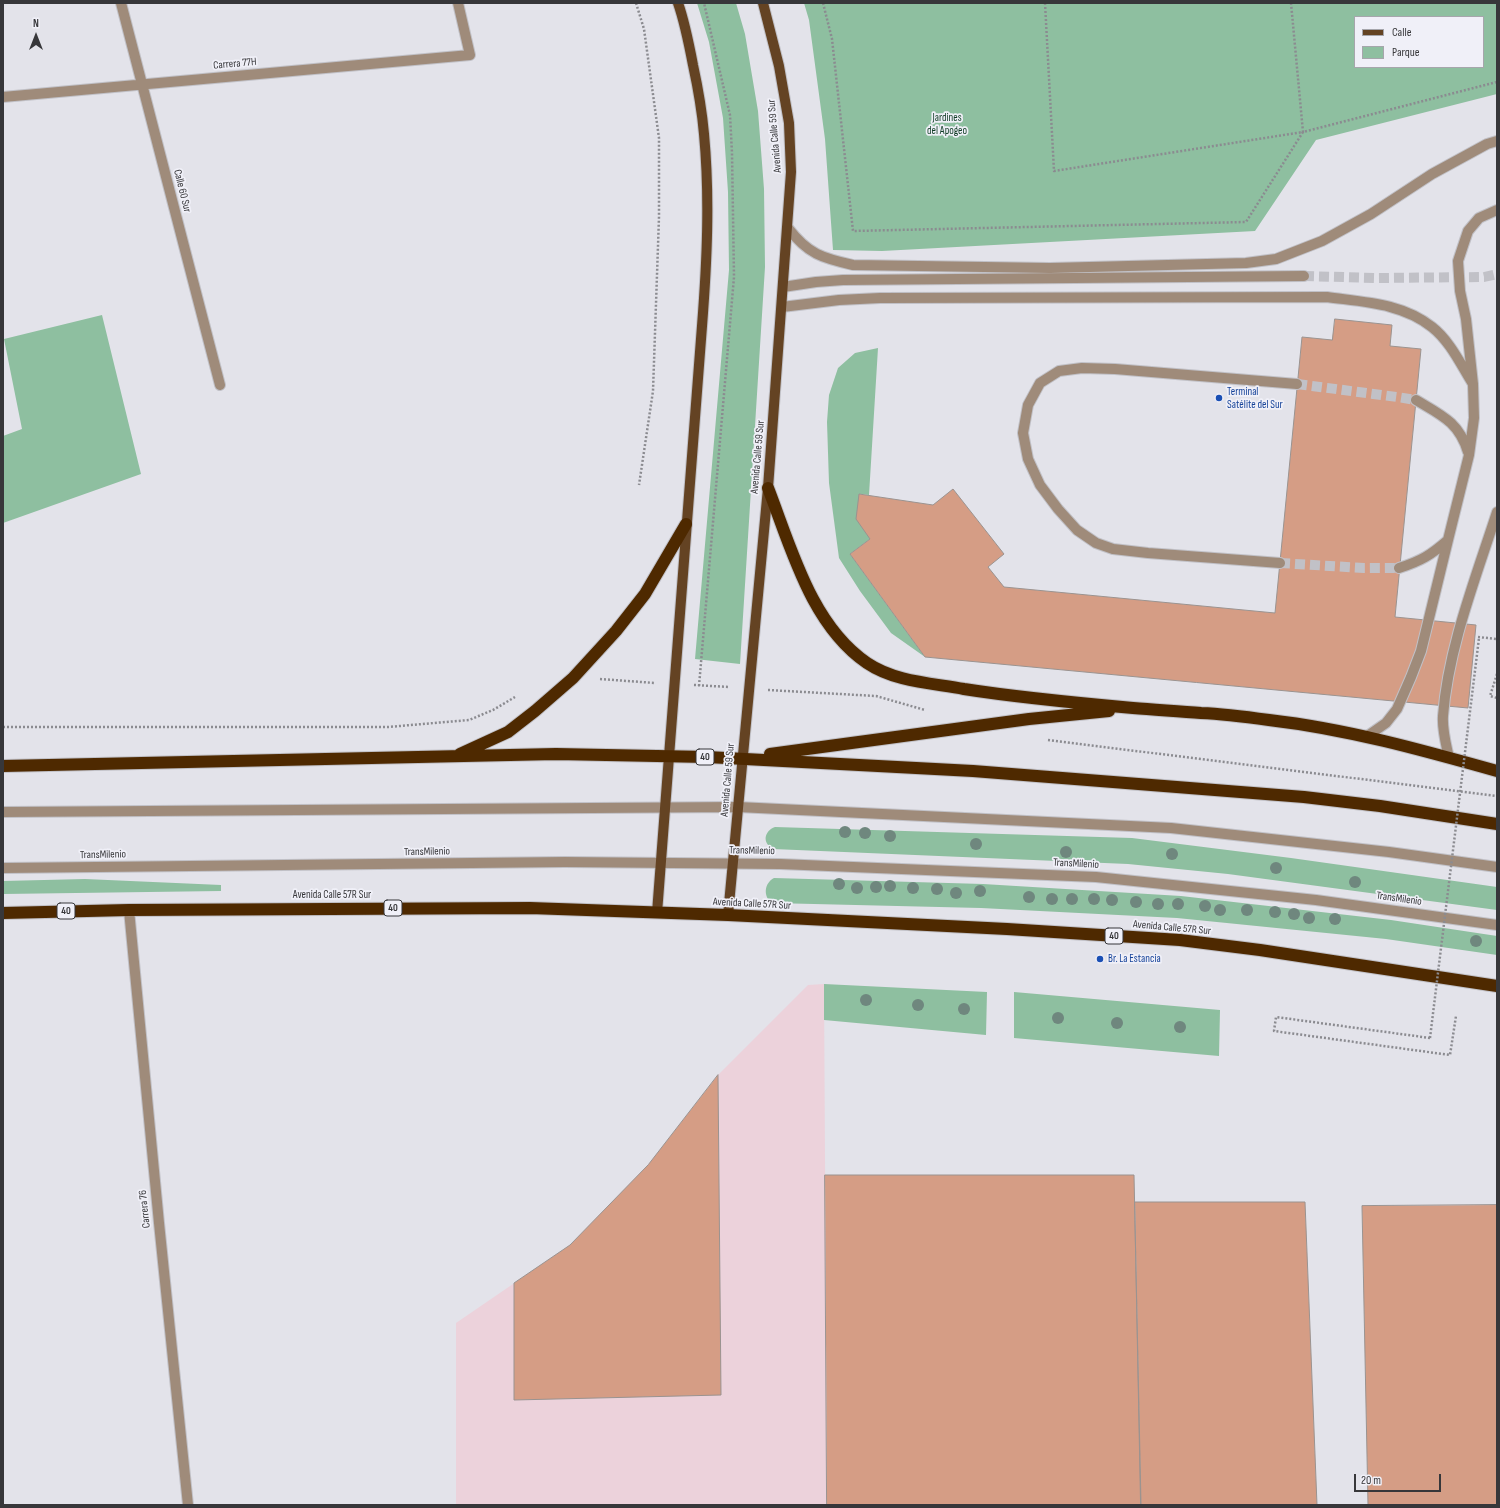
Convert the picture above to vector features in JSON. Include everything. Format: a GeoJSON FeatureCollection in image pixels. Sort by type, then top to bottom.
{"type":"FeatureCollection","features":[{"type":"Feature","properties":{"kind":"highway"},"geometry":{"type":"LineString","coordinates":[[768,488],[804,583],[823,617],[848,648],[867,663],[888,674],[916,681],[1028,698],[1136,709],[1201,712],[1317,727],[1366,737],[1497,771]]}},
{"type":"Feature","properties":{"kind":"highway"},"geometry":{"type":"LineString","coordinates":[[455,756],[508,732],[573,678],[616,631],[645,594],[686,524]]}},
{"type":"Feature","properties":{"kind":"highway"},"geometry":{"type":"LineString","coordinates":[[742,758],[1022,720],[1136,709]]}},
{"type":"Feature","properties":{"kind":"highway","name":"40"},"geometry":{"type":"LineString","coordinates":[[3,766],[556,754],[669,755],[973,770],[1304,797],[1388,807],[1497,824]]}},
{"type":"Feature","properties":{"kind":"highway","name":"Avenida Calle 57R Sur"},"geometry":{"type":"LineString","coordinates":[[3,913],[129,910],[530,908],[728,915],[1007,929],[1180,940],[1275,952],[1497,986]]}},
{"type":"Feature","properties":{"kind":"main road"},"geometry":{"type":"LineString","coordinates":[[657,913],[705,294],[708,210],[704,134],[700,97],[685,25],[678,3]]}},
{"type":"Feature","properties":{"kind":"main road","name":"Avenida Calle 59 Sur"},"geometry":{"type":"LineString","coordinates":[[728,915],[768,488],[792,172],[789,124],[779,66],[763,3]]}},
{"type":"Feature","properties":{"kind":"street","name":"Calle 60 Sur"},"geometry":{"type":"LineString","coordinates":[[121,3],[220,385]]}},
{"type":"Feature","properties":{"kind":"street","name":"Carrera 77H"},"geometry":{"type":"LineString","coordinates":[[3,97],[470,55],[458,3]]}},
{"type":"Feature","properties":{"kind":"street"},"geometry":{"type":"LineString","coordinates":[[788,228],[795,237],[810,250],[825,258],[853,265],[1050,268],[1246,263],[1276,259],[1322,241],[1371,214],[1432,174],[1488,144],[1497,141]]}},
{"type":"Feature","properties":{"kind":"street"},"geometry":{"type":"LineString","coordinates":[[1366,737],[1386,722],[1397,709],[1411,677],[1420,652],[1448,540],[1469,455],[1474,418],[1473,384],[1466,319],[1460,290],[1458,261],[1468,230],[1479,218],[1497,210]]}},
{"type":"Feature","properties":{"kind":"street"},"geometry":{"type":"LineString","coordinates":[[783,287],[843,280],[1304,276]]}},
{"type":"Feature","properties":{"kind":"street"},"geometry":{"type":"LineString","coordinates":[[782,307],[839,300],[880,298],[1327,297],[1378,304],[1411,314],[1432,328],[1449,346],[1473,384]]}},
{"type":"Feature","properties":{"kind":"street"},"geometry":{"type":"LineString","coordinates":[[1280,563],[1113,549],[1096,542],[1077,530],[1058,509],[1040,485],[1028,459],[1023,433],[1028,405],[1040,383],[1059,371],[1082,368],[1115,369],[1297,384]]}},
{"type":"Feature","properties":{"kind":"street"},"geometry":{"type":"LineString","coordinates":[[1416,400],[1446,418],[1460,433],[1469,455]]}},
{"type":"Feature","properties":{"kind":"street"},"geometry":{"type":"LineString","coordinates":[[1449,758],[1443,717],[1454,650],[1497,512]]}},
{"type":"Feature","properties":{"kind":"street"},"geometry":{"type":"LineString","coordinates":[[1399,568],[1422,560],[1435,552],[1448,540]]}},
{"type":"Feature","properties":{"kind":"street"},"geometry":{"type":"LineString","coordinates":[[3,812],[738,807],[1172,828],[1389,852],[1497,867]]}},
{"type":"Feature","properties":{"kind":"street","name":"TransMilenio"},"geometry":{"type":"LineString","coordinates":[[3,868],[565,862],[796,864],[1096,877],[1316,900],[1497,925]]}},
{"type":"Feature","properties":{"kind":"street","name":"Carrera 76"},"geometry":{"type":"LineString","coordinates":[[129,910],[158,1223],[188,1505]]}},
{"type":"Feature","properties":{"kind":"path"},"geometry":{"type":"LineString","coordinates":[[636,3],[644,29],[658,138],[660,217],[653,391],[639,485]]}},
{"type":"Feature","properties":{"kind":"path"},"geometry":{"type":"LineString","coordinates":[[823,3],[832,39],[853,230],[1246,222],[1303,132],[1291,3]]}},
{"type":"Feature","properties":{"kind":"path"},"geometry":{"type":"LineString","coordinates":[[1045,3],[1054,172],[1303,132],[1497,82]]}},
{"type":"Feature","properties":{"kind":"path"},"geometry":{"type":"LineString","coordinates":[[1475,637],[1497,639]]}},
{"type":"Feature","properties":{"kind":"path"},"geometry":{"type":"LineString","coordinates":[[1456,1016],[1450,1055],[1274,1031],[1276,1017],[1430,1038],[1479,638]]}},
{"type":"Feature","properties":{"kind":"path"},"geometry":{"type":"LineString","coordinates":[[1497,674],[1490,696],[1497,698]]}},
{"type":"Feature","properties":{"kind":"path"},"geometry":{"type":"LineString","coordinates":[[573,678],[876,696]]}},
{"type":"Feature","properties":{"kind":"path"},"geometry":{"type":"LineString","coordinates":[[3,727],[388,727],[469,720],[493,710],[520,694]]}},
{"type":"Feature","properties":{"kind":"path"},"geometry":{"type":"LineString","coordinates":[[1042,739],[1497,796]]}},
{"type":"Feature","properties":{"kind":"shaded area"},"geometry":{"type":"Polygon","coordinates":[[[824,984],[827,1505],[456,1505],[456,1323],[570,1245],[648,1165],[718,1075],[808,985],[824,984]]]}},
{"type":"Feature","properties":{"kind":"green space"},"geometry":{"type":"Polygon","coordinates":[[[697,3],[736,3],[745,34],[758,111],[764,189],[765,267],[740,664],[695,659],[729,270],[728,192],[723,118],[709,42],[697,3]]]}},
{"type":"Feature","properties":{"kind":"green space","name":"Jardines del Apogeo"},"geometry":{"type":"Polygon","coordinates":[[[804,3],[1497,3],[1497,94],[1316,140],[1255,231],[882,251],[833,250],[825,139],[809,20],[804,3]]]}},
{"type":"Feature","properties":{"kind":"green space"},"geometry":{"type":"Polygon","coordinates":[[[102,315],[141,474],[3,523],[3,436],[22,429],[4,339],[102,315]]]}},
{"type":"Feature","properties":{"kind":"green space"},"geometry":{"type":"Polygon","coordinates":[[[878,348],[869,495],[859,494],[870,539],[850,554],[925,657],[891,633],[860,591],[839,558],[829,483],[827,422],[829,395],[838,368],[855,353],[878,348]]]}},
{"type":"Feature","properties":{"kind":"green space"},"geometry":{"type":"Polygon","coordinates":[[[775,827],[1132,838],[1291,858],[1497,887],[1497,910],[1228,874],[1128,864],[773,849],[767,844],[766,837],[768,831],[775,827]]]}},
{"type":"Feature","properties":{"kind":"green space"},"geometry":{"type":"Polygon","coordinates":[[[774,878],[983,884],[1181,896],[1391,920],[1497,936],[1497,955],[1386,939],[1177,918],[981,908],[772,903],[767,897],[766,890],[768,883],[774,878]]]}},
{"type":"Feature","properties":{"kind":"green space"},"geometry":{"type":"Polygon","coordinates":[[[85,879],[221,885],[221,891],[3,894],[3,881],[85,879]]]}},
{"type":"Feature","properties":{"kind":"green space"},"geometry":{"type":"Polygon","coordinates":[[[824,984],[987,992],[986,1035],[824,1020],[824,984]]]}},
{"type":"Feature","properties":{"kind":"green space"},"geometry":{"type":"Polygon","coordinates":[[[1014,992],[1220,1010],[1219,1056],[1014,1038],[1014,992]]]}},
{"type":"Feature","properties":{"kind":"building"},"geometry":{"type":"Polygon","coordinates":[[[1335,319],[1392,325],[1390,346],[1421,349],[1395,617],[1476,625],[1468,708],[925,657],[850,554],[870,539],[856,519],[859,494],[933,505],[953,489],[1004,554],[988,567],[1004,587],[1275,613],[1302,337],[1332,340],[1335,319]]]}},
{"type":"Feature","properties":{"kind":"building"},"geometry":{"type":"Polygon","coordinates":[[[718,1075],[721,1395],[514,1400],[514,1283],[570,1245],[648,1165],[718,1075]]]}},
{"type":"Feature","properties":{"kind":"building"},"geometry":{"type":"Polygon","coordinates":[[[825,1175],[1134,1175],[1141,1505],[827,1505],[825,1175]]]}},
{"type":"Feature","properties":{"kind":"building"},"geometry":{"type":"Polygon","coordinates":[[[1135,1202],[1305,1202],[1317,1505],[1141,1505],[1135,1202]]]}},
{"type":"Feature","properties":{"kind":"building"},"geometry":{"type":"Polygon","coordinates":[[[1497,1205],[1497,1505],[1368,1505],[1362,1206],[1497,1205]]]}},
{"type":"Feature","properties":{"kind":"tunnel"},"geometry":{"type":"LineString","coordinates":[[1304,276],[1377,278],[1484,277],[1497,274]]}},
{"type":"Feature","properties":{"kind":"tunnel"},"geometry":{"type":"LineString","coordinates":[[1297,384],[1416,400]]}},
{"type":"Feature","properties":{"kind":"tunnel"},"geometry":{"type":"LineString","coordinates":[[1280,563],[1364,568],[1399,568]]}},
{"type":"Feature","properties":{"kind":"place","name":"Terminal Satélite del Sur"},"geometry":{"type":"Point","coordinates":[1219,398]}},
{"type":"Feature","properties":{"kind":"place","name":"Br. La Estancia"},"geometry":{"type":"Point","coordinates":[1100,959]}}]}
